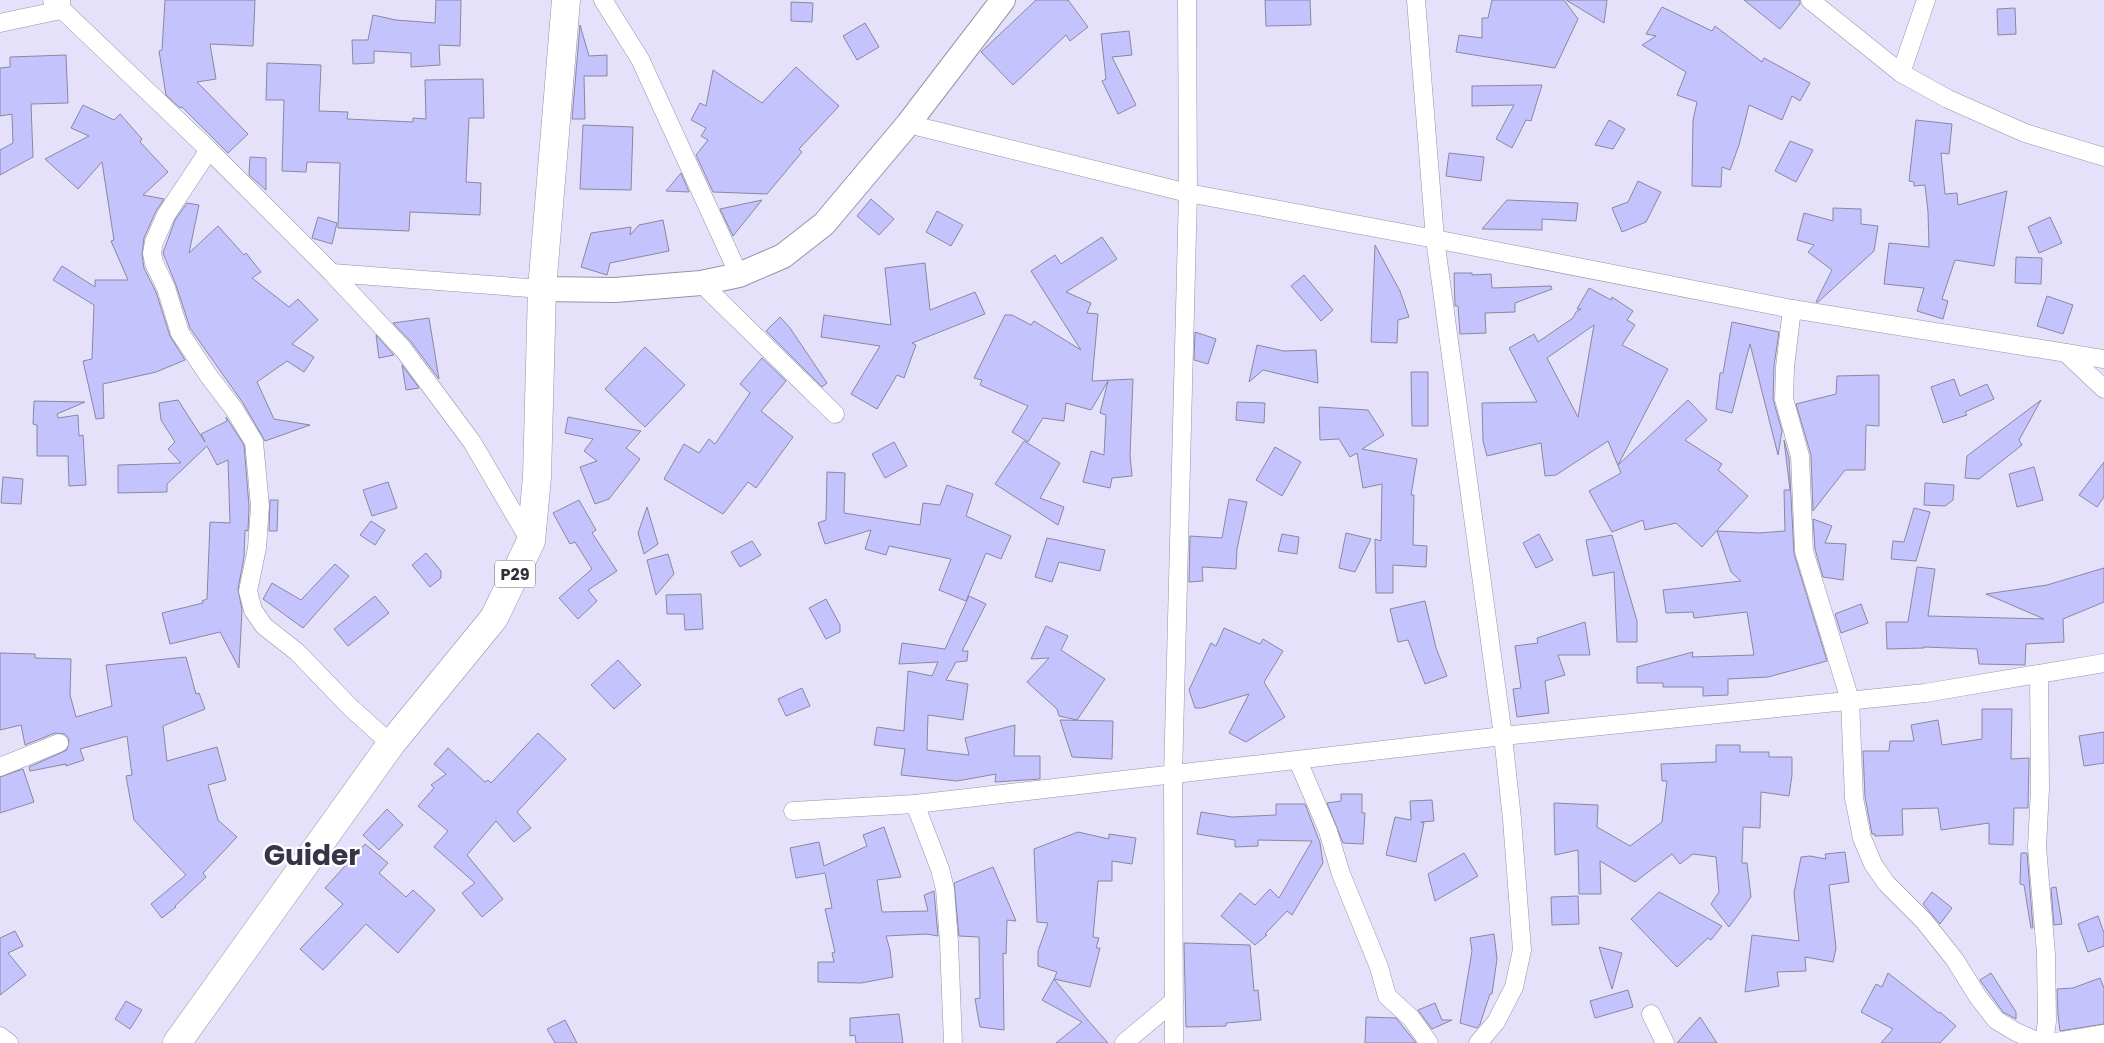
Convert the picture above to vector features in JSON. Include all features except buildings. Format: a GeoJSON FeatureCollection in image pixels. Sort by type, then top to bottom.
{"type":"FeatureCollection","features":[{"type":"Feature","properties":{"kind":"main road","name":"P29"},"geometry":{"type":"LineString","coordinates":[[177,1043],[391,744],[494,618],[531,541],[537,477],[542,290],[566,0]]}},
{"type":"Feature","properties":{"kind":"street"},"geometry":{"type":"LineString","coordinates":[[603,0],[640,59],[740,275]]}},
{"type":"Feature","properties":{"kind":"street"},"geometry":{"type":"LineString","coordinates":[[332,273],[542,290],[615,290],[701,283],[740,275],[783,256],[824,224],[908,124],[1003,0]]}},
{"type":"Feature","properties":{"kind":"street"},"geometry":{"type":"LineString","coordinates":[[1174,1043],[1173,776],[1188,193],[1187,0]]}},
{"type":"Feature","properties":{"kind":"street"},"geometry":{"type":"LineString","coordinates":[[1416,0],[1435,239],[1503,736],[1512,819],[1522,950],[1514,987],[1496,1022],[1478,1043]]}},
{"type":"Feature","properties":{"kind":"street"},"geometry":{"type":"LineString","coordinates":[[1810,0],[1901,73],[1948,99],[2026,133],[2104,157]]}},
{"type":"Feature","properties":{"kind":"street"},"geometry":{"type":"LineString","coordinates":[[1901,73],[1926,0]]}},
{"type":"Feature","properties":{"kind":"street"},"geometry":{"type":"LineString","coordinates":[[0,23],[58,3],[209,150],[332,273],[403,349],[472,442],[531,541]]}},
{"type":"Feature","properties":{"kind":"street"},"geometry":{"type":"LineString","coordinates":[[908,124],[1188,193],[1792,309],[2104,359]]}},
{"type":"Feature","properties":{"kind":"street"},"geometry":{"type":"LineString","coordinates":[[209,150],[166,215],[154,242],[152,253],[154,263],[166,288],[180,333],[208,375],[234,409],[254,442],[260,506],[257,548],[248,591],[252,610],[264,626],[297,652],[350,707],[391,744]]}},
{"type":"Feature","properties":{"kind":"street"},"geometry":{"type":"LineString","coordinates":[[701,283],[835,414]]}},
{"type":"Feature","properties":{"kind":"street"},"geometry":{"type":"LineString","coordinates":[[1792,309],[1785,367],[1784,399],[1800,456],[1804,551],[1850,700],[1854,798],[1862,838],[1873,864],[1886,883],[1924,922],[1949,952],[1978,997],[1996,1020],[2016,1032],[2042,1043],[2047,1021],[2046,954],[2037,847],[2040,789],[2039,674]]}},
{"type":"Feature","properties":{"kind":"street"},"geometry":{"type":"LineString","coordinates":[[2066,353],[2104,389]]}},
{"type":"Feature","properties":{"kind":"street"},"geometry":{"type":"LineString","coordinates":[[794,812],[915,804],[1173,776],[1503,736],[1925,694],[2104,663]]}},
{"type":"Feature","properties":{"kind":"street"},"geometry":{"type":"LineString","coordinates":[[0,767],[59,742]]}},
{"type":"Feature","properties":{"kind":"street"},"geometry":{"type":"LineString","coordinates":[[1298,761],[1328,831],[1341,874],[1379,967],[1387,996],[1411,1018],[1429,1043]]}},
{"type":"Feature","properties":{"kind":"street"},"geometry":{"type":"LineString","coordinates":[[915,804],[940,869],[945,889],[953,1043]]}},
{"type":"Feature","properties":{"kind":"street"},"geometry":{"type":"LineString","coordinates":[[1124,1043],[1174,1001]]}},
{"type":"Feature","properties":{"kind":"street"},"geometry":{"type":"LineString","coordinates":[[1651,1014],[1665,1043]]}},
{"type":"Feature","properties":{"kind":"street"},"geometry":{"type":"LineString","coordinates":[[2050,1043],[2104,1034]]}},
{"type":"Feature","properties":{"kind":"street"},"geometry":{"type":"LineString","coordinates":[[0,1036],[9,1043]]}},
{"type":"Feature","properties":{"kind":"district","name":"Guider"},"geometry":{"type":"Point","coordinates":[312,855]}}]}
